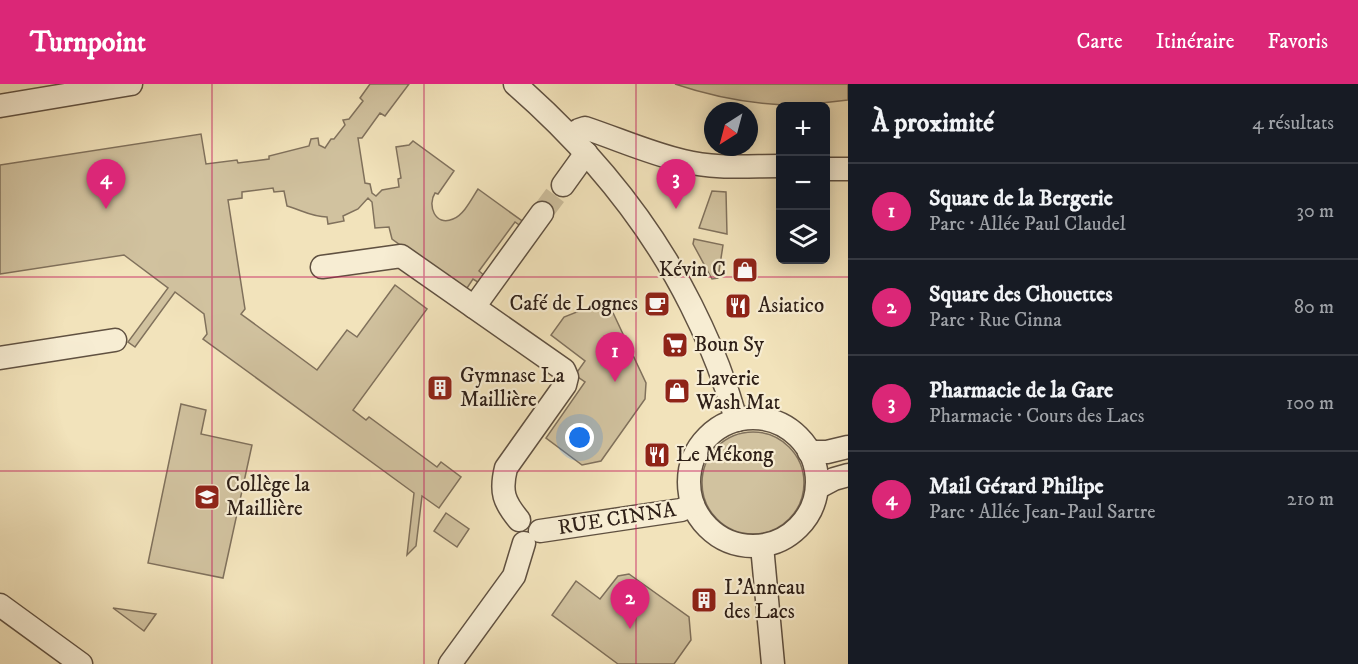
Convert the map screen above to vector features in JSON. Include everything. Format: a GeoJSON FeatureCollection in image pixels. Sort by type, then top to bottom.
{"type":"FeatureCollection","features":[{"type":"Feature","properties":{"kind":"street"},"geometry":{"type":"LineString","coordinates":[[0,106],[131,84]]}},
{"type":"Feature","properties":{"kind":"street"},"geometry":{"type":"LineString","coordinates":[[515,84],[570,135],[625,199],[647,230],[686,296],[711,349],[737,420]]}},
{"type":"Feature","properties":{"kind":"street"},"geometry":{"type":"LineString","coordinates":[[570,135],[585,128],[666,157],[724,168],[776,166]]}},
{"type":"Feature","properties":{"kind":"street"},"geometry":{"type":"LineString","coordinates":[[563,185],[586,153]]}},
{"type":"Feature","properties":{"kind":"street"},"geometry":{"type":"LineString","coordinates":[[830,169],[848,169]]}},
{"type":"Feature","properties":{"kind":"street"},"geometry":{"type":"LineString","coordinates":[[474,307],[542,213]]}},
{"type":"Feature","properties":{"kind":"street"},"geometry":{"type":"LineString","coordinates":[[322,267],[401,256],[564,370],[567,377],[565,385],[506,468],[504,477],[506,504],[519,520],[526,518],[534,520],[532,537],[514,576],[450,664]]}},
{"type":"Feature","properties":{"kind":"street"},"geometry":{"type":"LineString","coordinates":[[0,358],[115,340]]}},
{"type":"Feature","properties":{"kind":"street"},"geometry":{"type":"LineString","coordinates":[[758,419],[778,424],[791,431],[809,452],[814,463],[817,488],[813,505],[805,520],[779,541],[762,546],[745,546],[728,542],[713,533],[701,520],[693,505],[689,488],[690,470],[696,453],[706,438],[721,427],[737,420],[758,419]]}},
{"type":"Feature","properties":{"kind":"street"},"geometry":{"type":"LineString","coordinates":[[809,452],[827,452],[848,447]]}},
{"type":"Feature","properties":{"kind":"street"},"geometry":{"type":"LineString","coordinates":[[817,488],[848,475]]}},
{"type":"Feature","properties":{"kind":"street","name":"RUE CINNA"},"geometry":{"type":"LineString","coordinates":[[532,537],[681,510],[693,505]]}},
{"type":"Feature","properties":{"kind":"street"},"geometry":{"type":"LineString","coordinates":[[762,546],[772,664]]}},
{"type":"Feature","properties":{"kind":"street"},"geometry":{"type":"LineString","coordinates":[[0,605],[81,664]]}},
{"type":"Feature","properties":{"kind":"shaded area"},"geometry":{"type":"Polygon","coordinates":[[[370,84],[409,84],[385,116],[380,113],[362,138],[358,138],[365,183],[370,184],[372,193],[376,196],[382,190],[399,187],[398,179],[401,178],[396,147],[409,145],[413,141],[454,171],[433,198],[432,209],[441,220],[447,221],[461,214],[478,189],[525,223],[522,227],[515,222],[479,271],[486,277],[481,284],[473,279],[467,288],[467,294],[392,239],[389,227],[375,228],[372,202],[368,198],[358,209],[343,216],[344,221],[328,224],[327,217],[311,215],[287,206],[284,191],[274,192],[273,188],[242,192],[242,198],[228,200],[245,309],[241,314],[317,370],[347,330],[357,337],[395,285],[427,309],[353,410],[366,420],[369,417],[437,467],[441,462],[461,477],[439,508],[422,496],[416,546],[407,555],[414,493],[203,339],[207,334],[204,314],[175,292],[135,347],[128,342],[168,288],[124,255],[0,274],[0,165],[201,134],[206,164],[269,159],[269,156],[309,146],[311,139],[318,138],[319,145],[325,148],[345,125],[343,120],[349,119],[363,101],[360,98],[370,84]]]}},
{"type":"Feature","properties":{"kind":"shaded area"},"geometry":{"type":"Polygon","coordinates":[[[675,84],[848,84],[848,100],[776,102],[776,105],[725,98],[675,84]]]}},
{"type":"Feature","properties":{"kind":"shaded area"},"geometry":{"type":"Polygon","coordinates":[[[712,191],[726,192],[727,234],[699,228],[712,191]]]}},
{"type":"Feature","properties":{"kind":"shaded area"},"geometry":{"type":"Polygon","coordinates":[[[694,239],[723,245],[718,278],[712,279],[693,244],[694,239]]]}},
{"type":"Feature","properties":{"kind":"shaded area"},"geometry":{"type":"Polygon","coordinates":[[[607,300],[646,383],[645,399],[601,461],[582,465],[546,438],[585,382],[575,375],[585,361],[551,335],[564,317],[607,300]]]}},
{"type":"Feature","properties":{"kind":"shaded area"},"geometry":{"type":"Polygon","coordinates":[[[181,404],[206,410],[201,434],[252,445],[223,578],[148,563],[181,404]]]}},
{"type":"Feature","properties":{"kind":"shaded area"},"geometry":{"type":"Polygon","coordinates":[[[753,432],[772,436],[789,447],[800,464],[804,483],[800,502],[789,519],[772,530],[753,534],[734,530],[717,519],[706,502],[702,483],[706,464],[717,447],[734,436],[753,432]]]}},
{"type":"Feature","properties":{"kind":"shaded area"},"geometry":{"type":"Polygon","coordinates":[[[446,513],[469,529],[457,547],[434,531],[446,513]]]}},
{"type":"Feature","properties":{"kind":"shaded area"},"geometry":{"type":"Polygon","coordinates":[[[629,574],[689,617],[691,640],[674,664],[618,664],[552,615],[576,581],[600,599],[618,576],[629,574]]]}},
{"type":"Feature","properties":{"kind":"shaded area"},"geometry":{"type":"Polygon","coordinates":[[[113,608],[156,614],[144,631],[113,608]]]}},
{"type":"Feature","properties":{"kind":"tunnel"},"geometry":{"type":"LineString","coordinates":[[542,213],[563,185]]}},
{"type":"Feature","properties":{"kind":"place","name":"Mail Gérard Philipe"},"geometry":{"type":"Point","coordinates":[106,209]}},
{"type":"Feature","properties":{"kind":"place","name":"Pharmacie de la Gare"},"geometry":{"type":"Point","coordinates":[676,209]}},
{"type":"Feature","properties":{"kind":"place","name":"Kévin C"},"geometry":{"type":"Point","coordinates":[745,270]}},
{"type":"Feature","properties":{"kind":"place","name":"Café de Lognes"},"geometry":{"type":"Point","coordinates":[657,304]}},
{"type":"Feature","properties":{"kind":"place","name":"Asiatico"},"geometry":{"type":"Point","coordinates":[738,306]}},
{"type":"Feature","properties":{"kind":"place","name":"Boun Sy"},"geometry":{"type":"Point","coordinates":[675,345]}},
{"type":"Feature","properties":{"kind":"place","name":"Square de la Bergerie"},"geometry":{"type":"Point","coordinates":[615,382]}},
{"type":"Feature","properties":{"kind":"place","name":"Gymnase La Maillière"},"geometry":{"type":"Point","coordinates":[440,388]}},
{"type":"Feature","properties":{"kind":"place","name":"Laverie Wash Mat"},"geometry":{"type":"Point","coordinates":[677,391]}},
{"type":"Feature","properties":{"kind":"place","name":"Le Mékong"},"geometry":{"type":"Point","coordinates":[657,455]}},
{"type":"Feature","properties":{"kind":"place","name":"Collège la Maillière"},"geometry":{"type":"Point","coordinates":[207,497]}},
{"type":"Feature","properties":{"kind":"place","name":"L'Anneau des Lacs"},"geometry":{"type":"Point","coordinates":[704,600]}},
{"type":"Feature","properties":{"kind":"place","name":"Square des Chouettes"},"geometry":{"type":"Point","coordinates":[630,629]}}]}
